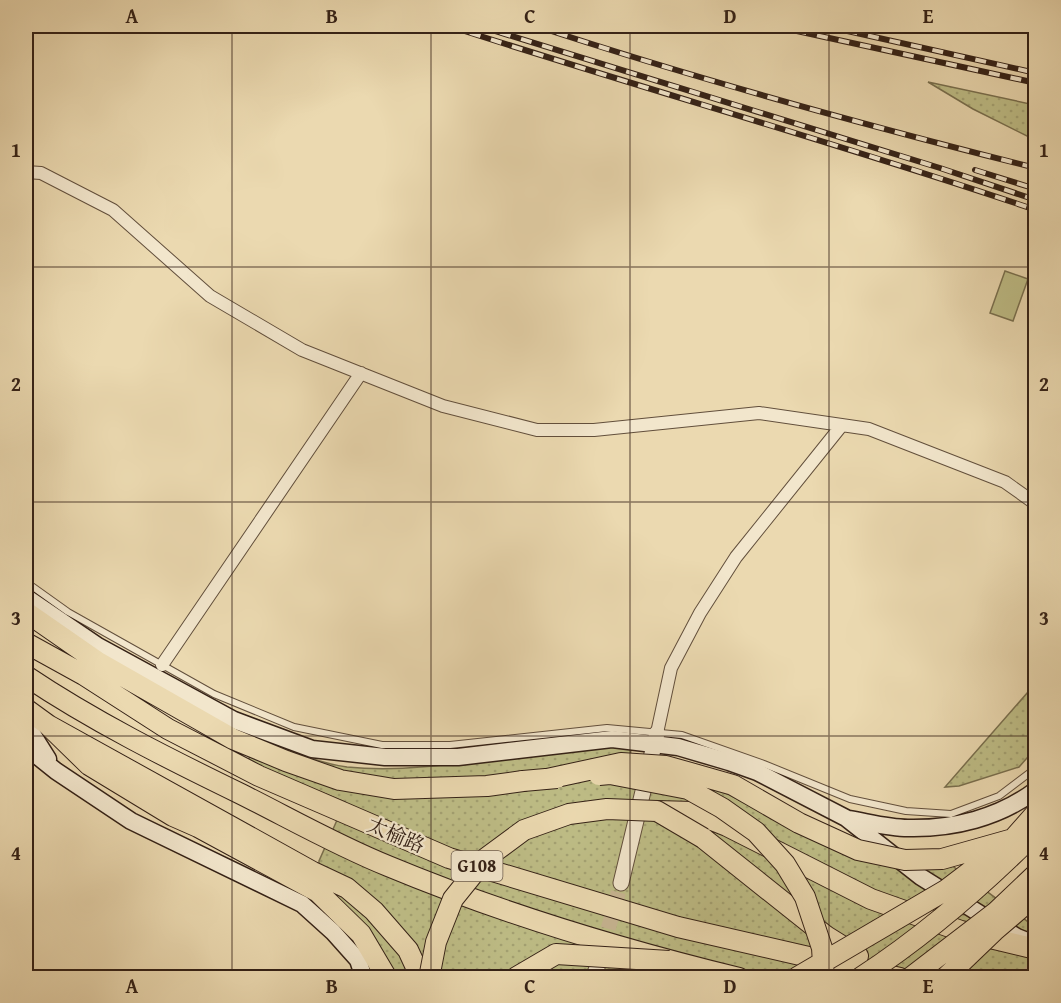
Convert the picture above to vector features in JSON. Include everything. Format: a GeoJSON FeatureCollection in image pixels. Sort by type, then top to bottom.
{"type":"FeatureCollection","features":[{"type":"Feature","properties":{"kind":"highway"},"geometry":{"type":"LineString","coordinates":[[26,612],[98,662],[233,739],[285,761],[340,780],[394,789],[487,786],[610,774],[688,789],[723,808],[756,832],[785,864],[805,897],[822,948],[824,978]]}},
{"type":"Feature","properties":{"kind":"highway","name":"太榆路"},"geometry":{"type":"LineString","coordinates":[[26,643],[84,675],[168,729],[259,776],[450,858],[678,927],[894,976]]}},
{"type":"Feature","properties":{"kind":"highway","name":"太榆路"},"geometry":{"type":"LineString","coordinates":[[26,676],[64,702],[211,779],[386,866],[512,912],[669,961],[739,978]]}},
{"type":"Feature","properties":{"kind":"highway"},"geometry":{"type":"LineString","coordinates":[[26,709],[48,726],[318,892],[361,934],[387,978]]}},
{"type":"Feature","properties":{"kind":"highway"},"geometry":{"type":"LineString","coordinates":[[547,779],[621,763],[666,766],[733,785],[799,823],[858,850],[905,860],[942,859],[1013,839]]}},
{"type":"Feature","properties":{"kind":"highway"},"geometry":{"type":"LineString","coordinates":[[429,978],[436,942],[453,899],[486,858],[524,830],[570,814],[607,809],[692,812],[738,831],[871,900],[961,932],[1035,947]]}},
{"type":"Feature","properties":{"kind":"highway"},"geometry":{"type":"LineString","coordinates":[[657,811],[702,838],[826,936],[894,976]]}},
{"type":"Feature","properties":{"kind":"highway"},"geometry":{"type":"LineString","coordinates":[[796,978],[946,890],[1013,839],[1035,813]]}},
{"type":"Feature","properties":{"kind":"highway"},"geometry":{"type":"LineString","coordinates":[[204,821],[347,888],[374,911],[408,950],[421,978]]}},
{"type":"Feature","properties":{"kind":"highway"},"geometry":{"type":"LineString","coordinates":[[860,978],[889,959],[976,890],[1035,833]]}},
{"type":"Feature","properties":{"kind":"highway"},"geometry":{"type":"LineString","coordinates":[[910,978],[996,912],[1035,874]]}},
{"type":"Feature","properties":{"kind":"highway"},"geometry":{"type":"LineString","coordinates":[[945,978],[1035,895]]}},
{"type":"Feature","properties":{"kind":"highway"},"geometry":{"type":"LineString","coordinates":[[515,978],[556,954],[669,961]]}},
{"type":"Feature","properties":{"kind":"main road"},"geometry":{"type":"LineString","coordinates":[[26,597],[98,646],[234,720],[312,749],[386,757],[458,757],[612,739],[656,738],[757,772],[846,818],[921,877],[1035,947]]}},
{"type":"Feature","properties":{"kind":"main road"},"geometry":{"type":"LineString","coordinates":[[26,724],[56,771]]}},
{"type":"Feature","properties":{"kind":"main road"},"geometry":{"type":"LineString","coordinates":[[26,747],[56,771],[131,820],[302,904],[333,932],[358,960],[364,978]]}},
{"type":"Feature","properties":{"kind":"main road"},"geometry":{"type":"LineString","coordinates":[[846,818],[906,828],[948,827],[989,816],[1035,790]]}},
{"type":"Feature","properties":{"kind":"street"},"geometry":{"type":"LineString","coordinates":[[26,172],[41,173],[113,210],[210,296],[302,350],[443,406],[537,429],[594,430],[759,413],[868,429],[1005,482],[1035,504]]}},
{"type":"Feature","properties":{"kind":"street"},"geometry":{"type":"LineString","coordinates":[[162,665],[361,373]]}},
{"type":"Feature","properties":{"kind":"street"},"geometry":{"type":"LineString","coordinates":[[621,883],[671,668],[700,613],[736,557],[842,425]]}},
{"type":"Feature","properties":{"kind":"lane"},"geometry":{"type":"LineString","coordinates":[[26,582],[68,612],[214,694],[294,727],[382,745],[450,745],[607,728],[656,738],[682,735],[764,764],[850,800],[906,812],[951,814],[999,796],[1035,768]]}},
{"type":"Feature","properties":{"kind":"shaded area"},"geometry":{"type":"Polygon","coordinates":[[[928,82],[1035,105],[1035,140],[973,109],[928,82]]]}},
{"type":"Feature","properties":{"kind":"shaded area"},"geometry":{"type":"Polygon","coordinates":[[[1005,271],[1028,279],[1013,321],[990,313],[1005,271]]]}},
{"type":"Feature","properties":{"kind":"shaded area"},"geometry":{"type":"Polygon","coordinates":[[[1035,684],[1035,749],[1019,767],[959,786],[945,787],[1035,684]]]}},
{"type":"Feature","properties":{"kind":"shaded area"},"geometry":{"type":"Polygon","coordinates":[[[261,736],[292,751],[324,762],[373,769],[425,767],[562,749],[631,745],[630,768],[712,786],[846,855],[951,865],[1035,927],[1035,977],[397,977],[372,934],[319,886],[319,861],[345,802],[247,762],[261,736]]]}},
{"type":"Feature","properties":{"kind":"tunnel"},"geometry":{"type":"LineString","coordinates":[[602,951],[621,883]]}},
{"type":"Feature","properties":{"kind":"tunnel"},"geometry":{"type":"LineString","coordinates":[[1025,978],[1036,967]]}},
{"type":"Feature","properties":{"kind":"railway"},"geometry":{"type":"LineString","coordinates":[[449,26],[889,162],[1036,210]]}},
{"type":"Feature","properties":{"kind":"railway"},"geometry":{"type":"LineString","coordinates":[[479,26],[940,168],[1036,200]]}},
{"type":"Feature","properties":{"kind":"railway"},"geometry":{"type":"LineString","coordinates":[[536,26],[784,102],[1036,168]]}},
{"type":"Feature","properties":{"kind":"railway"},"geometry":{"type":"LineString","coordinates":[[774,26],[1036,83]]}},
{"type":"Feature","properties":{"kind":"railway"},"geometry":{"type":"LineString","coordinates":[[825,26],[1036,73]]}},
{"type":"Feature","properties":{"kind":"railway"},"geometry":{"type":"LineString","coordinates":[[975,170],[1036,189]]}}]}
